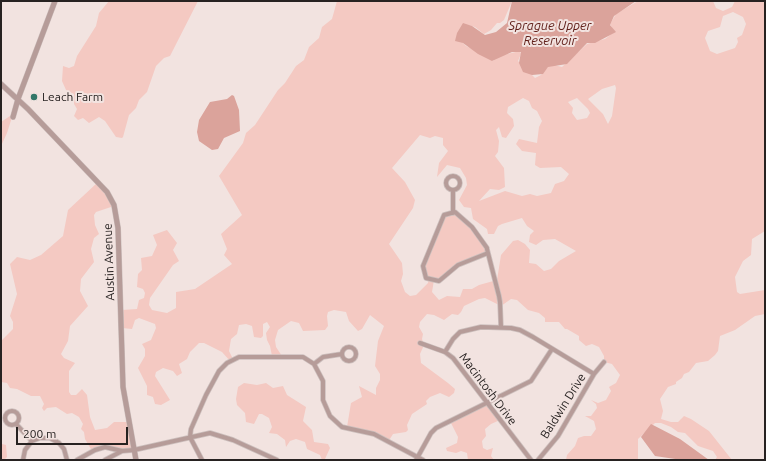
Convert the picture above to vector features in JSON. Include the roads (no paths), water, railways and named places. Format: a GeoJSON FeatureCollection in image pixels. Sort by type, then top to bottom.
{"type":"FeatureCollection","features":[{"type":"Feature","properties":{"kind":"street"},"geometry":{"type":"LineString","coordinates":[[13,117],[18,99],[55,1]]}},
{"type":"Feature","properties":{"kind":"street","name":"Austin Avenue"},"geometry":{"type":"LineString","coordinates":[[1,84],[18,99],[107,192],[114,206],[118,228],[123,387],[136,460]]}},
{"type":"Feature","properties":{"kind":"street"},"geometry":{"type":"LineString","coordinates":[[453,190],[453,213]]}},
{"type":"Feature","properties":{"kind":"street"},"geometry":{"type":"LineString","coordinates":[[488,253],[458,266],[439,281],[426,278],[423,266],[444,215],[455,212],[472,227],[487,248],[500,302],[500,327]]}},
{"type":"Feature","properties":{"kind":"street"},"geometry":{"type":"LineString","coordinates":[[445,352],[453,339],[460,332],[481,327],[500,327],[520,330],[594,374]]}},
{"type":"Feature","properties":{"kind":"street","name":"Macintosh Drive"},"geometry":{"type":"LineString","coordinates":[[420,343],[445,352],[453,358],[531,460]]}},
{"type":"Feature","properties":{"kind":"street"},"geometry":{"type":"LineString","coordinates":[[417,459],[431,433],[436,428],[531,381],[552,349]]}},
{"type":"Feature","properties":{"kind":"street"},"geometry":{"type":"LineString","coordinates":[[314,364],[323,357],[342,354]]}},
{"type":"Feature","properties":{"kind":"street"},"geometry":{"type":"LineString","coordinates":[[202,460],[190,437],[191,429],[206,395],[219,371],[227,363],[239,357],[303,357],[314,364],[323,381],[323,400],[330,416],[342,427],[374,434],[417,459],[423,460]]}},
{"type":"Feature","properties":{"kind":"street","name":"Baldwin Drive"},"geometry":{"type":"LineString","coordinates":[[538,460],[558,436],[594,374],[604,362]]}},
{"type":"Feature","properties":{"kind":"street"},"geometry":{"type":"LineString","coordinates":[[16,424],[32,441]]}},
{"type":"Feature","properties":{"kind":"street"},"geometry":{"type":"LineString","coordinates":[[24,460],[25,450],[32,441],[40,438],[50,438],[59,443],[64,449],[67,460],[75,460],[95,450],[105,448],[122,451],[134,450],[210,433],[220,435],[277,460]]}},
{"type":"Feature","properties":{"kind":"street"},"geometry":{"type":"LineString","coordinates":[[105,460],[122,451]]}},
{"type":"Feature","properties":{"kind":"water","name":"Sprague Upper Reservoir"},"geometry":{"type":"Polygon","coordinates":[[[512,1],[636,1],[614,16],[610,25],[616,32],[595,43],[587,43],[567,64],[548,67],[543,74],[532,75],[523,72],[519,63],[521,52],[512,52],[492,61],[478,54],[463,43],[455,41],[457,33],[463,23],[472,26],[485,35],[496,32],[507,23],[512,1]]]}},
{"type":"Feature","properties":{"kind":"water"},"geometry":{"type":"Polygon","coordinates":[[[232,95],[234,96],[239,110],[240,131],[224,138],[218,149],[212,150],[199,141],[197,132],[199,120],[210,102],[227,99],[232,95]]]}},
{"type":"Feature","properties":{"kind":"water"},"geometry":{"type":"Polygon","coordinates":[[[651,424],[680,439],[709,460],[682,460],[655,456],[641,437],[651,424]]]}},
{"type":"Feature","properties":{"kind":"place","name":"Leach Farm"},"geometry":{"type":"Point","coordinates":[34,97]}}]}
